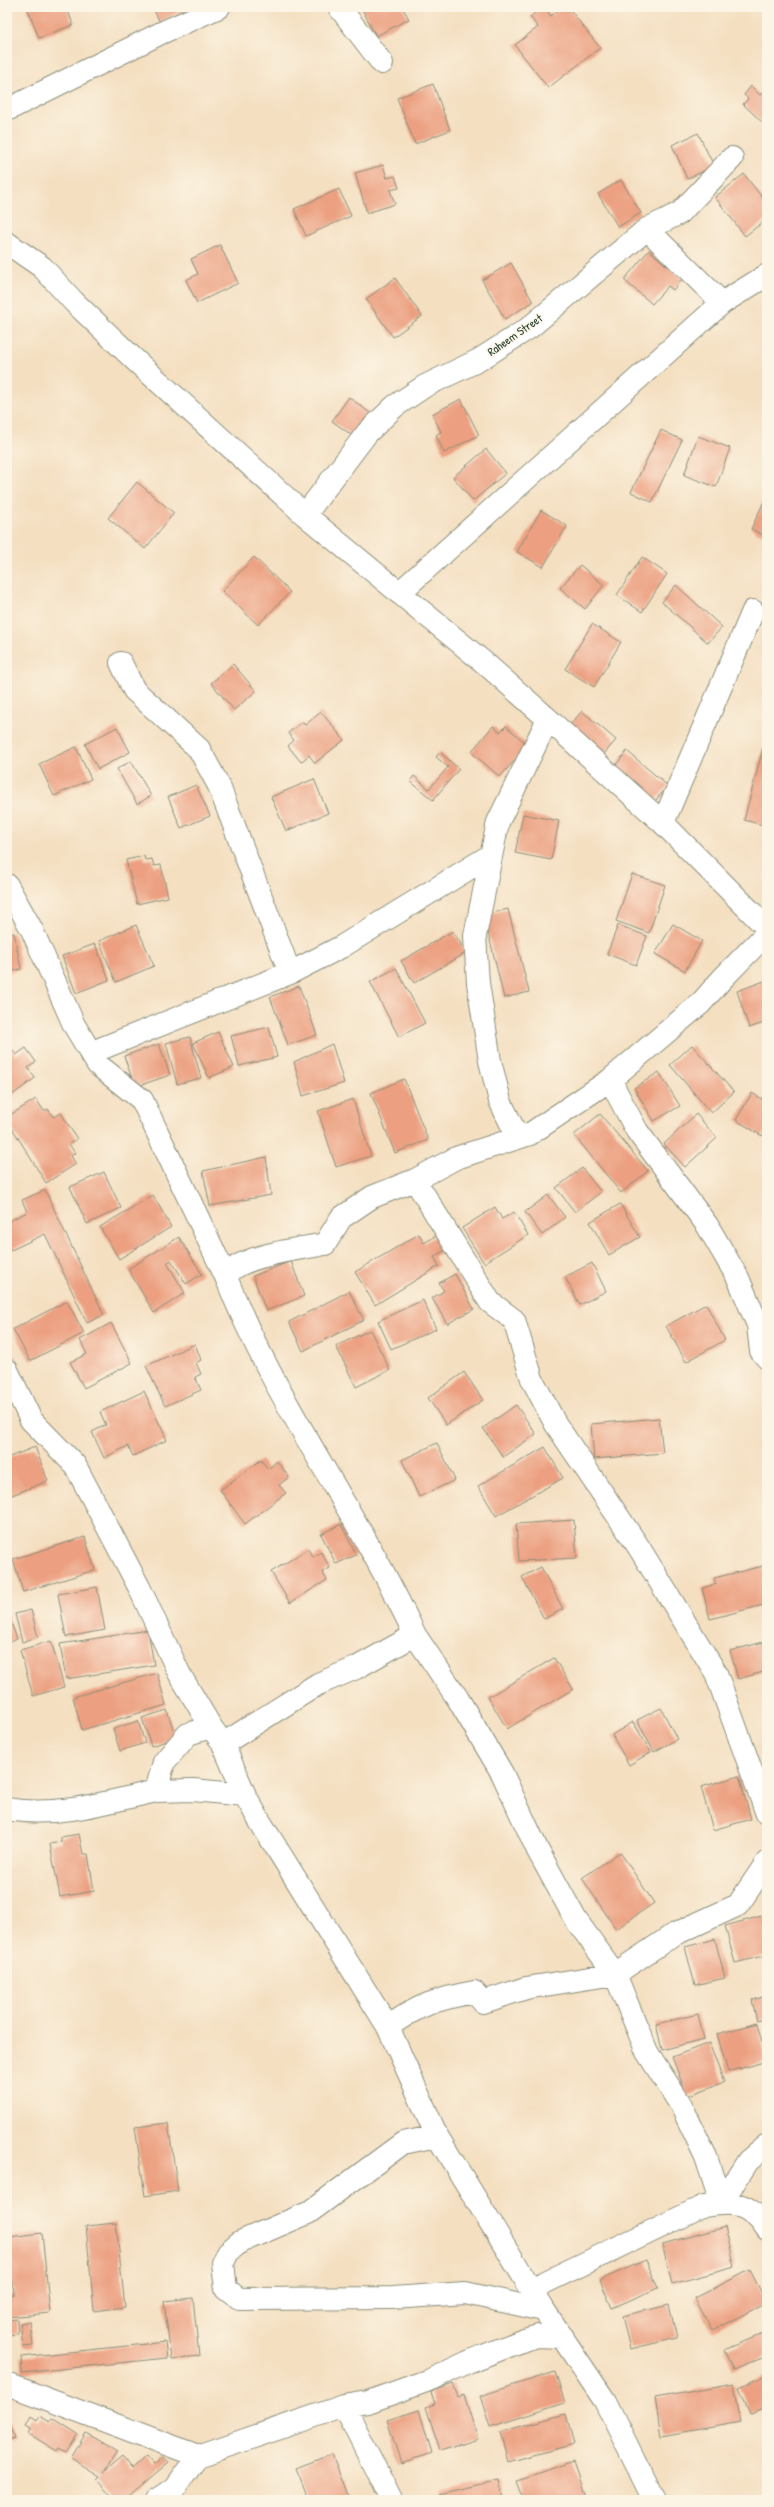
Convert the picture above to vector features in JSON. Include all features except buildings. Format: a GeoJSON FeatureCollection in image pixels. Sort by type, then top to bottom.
{"type":"FeatureCollection","features":[{"type":"Feature","properties":{"kind":"street"},"geometry":{"type":"LineString","coordinates":[[7,110],[161,33],[219,7]]}},
{"type":"Feature","properties":{"kind":"street"},"geometry":{"type":"LineString","coordinates":[[339,7],[382,63]]}},
{"type":"Feature","properties":{"kind":"street","name":"Raheem Street"},"geometry":{"type":"LineString","coordinates":[[304,515],[367,432],[395,406],[425,386],[479,360],[529,328],[647,229],[680,213],[732,158]]}},
{"type":"Feature","properties":{"kind":"street"},"geometry":{"type":"LineString","coordinates":[[647,229],[722,303]]}},
{"type":"Feature","properties":{"kind":"street"},"geometry":{"type":"LineString","coordinates":[[7,244],[42,267],[74,302],[136,361],[304,515],[487,664],[663,823],[767,928]]}},
{"type":"Feature","properties":{"kind":"street"},"geometry":{"type":"LineString","coordinates":[[399,593],[722,303],[767,275]]}},
{"type":"Feature","properties":{"kind":"street"},"geometry":{"type":"LineString","coordinates":[[663,823],[753,611]]}},
{"type":"Feature","properties":{"kind":"street"},"geometry":{"type":"LineString","coordinates":[[122,663],[134,690],[198,749],[219,786],[290,973]]}},
{"type":"Feature","properties":{"kind":"street"},"geometry":{"type":"LineString","coordinates":[[518,1138],[498,1094],[490,1061],[478,983],[475,936],[498,822],[548,719]]}},
{"type":"Feature","properties":{"kind":"street"},"geometry":{"type":"LineString","coordinates":[[90,1053],[290,973],[341,947],[491,855]]}},
{"type":"Feature","properties":{"kind":"street"},"geometry":{"type":"LineString","coordinates":[[7,885],[32,930],[74,1025],[90,1053],[98,1065],[142,1100],[277,1386],[315,1456],[393,1587],[415,1635],[458,1699],[502,1773],[538,1851],[576,1920],[615,1974],[647,2052],[681,2105],[706,2157],[721,2203]]}},
{"type":"Feature","properties":{"kind":"street"},"geometry":{"type":"LineString","coordinates":[[226,1277],[229,1270],[240,1264],[325,1244],[341,1218],[372,1197],[415,1180],[456,1158],[530,1134],[610,1080],[701,1003],[767,933]]}},
{"type":"Feature","properties":{"kind":"street"},"geometry":{"type":"LineString","coordinates":[[610,1080],[637,1131],[707,1225],[738,1278],[758,1325],[761,1351],[767,1358]]}},
{"type":"Feature","properties":{"kind":"street"},"geometry":{"type":"LineString","coordinates":[[415,1180],[490,1302],[514,1320],[532,1379],[555,1423],[638,1546],[716,1673],[767,1814]]}},
{"type":"Feature","properties":{"kind":"street"},"geometry":{"type":"LineString","coordinates":[[7,1370],[31,1420],[74,1465],[139,1587],[179,1673],[217,1735],[245,1795],[388,2027],[437,2136],[544,2310],[605,2401],[654,2500]]}},
{"type":"Feature","properties":{"kind":"street"},"geometry":{"type":"LineString","coordinates":[[156,1791],[164,1762],[188,1734],[217,1735],[318,1684],[356,1668],[415,1635]]}},
{"type":"Feature","properties":{"kind":"street"},"geometry":{"type":"LineString","coordinates":[[7,1809],[20,1811],[90,1807],[156,1791],[193,1790],[245,1795]]}},
{"type":"Feature","properties":{"kind":"street"},"geometry":{"type":"LineString","coordinates":[[388,2027],[408,2012],[438,1998],[474,1992],[483,2002],[526,1988],[615,1974],[673,1935],[738,1905],[767,1862]]}},
{"type":"Feature","properties":{"kind":"street"},"geometry":{"type":"LineString","coordinates":[[437,2136],[403,2143],[308,2213],[240,2242],[228,2252],[223,2263],[226,2289],[239,2299],[393,2298],[465,2293],[544,2310]]}},
{"type":"Feature","properties":{"kind":"street"},"geometry":{"type":"LineString","coordinates":[[721,2203],[748,2161],[767,2145]]}},
{"type":"Feature","properties":{"kind":"street"},"geometry":{"type":"LineString","coordinates":[[532,2289],[704,2206],[721,2203],[747,2207],[760,2217],[767,2229]]}},
{"type":"Feature","properties":{"kind":"street"},"geometry":{"type":"LineString","coordinates":[[157,2500],[174,2489],[198,2456],[344,2406],[368,2402],[432,2379],[468,2362],[524,2340],[538,2336],[563,2337]]}},
{"type":"Feature","properties":{"kind":"street"},"geometry":{"type":"LineString","coordinates":[[7,2384],[198,2456]]}},
{"type":"Feature","properties":{"kind":"street"},"geometry":{"type":"LineString","coordinates":[[344,2406],[391,2500]]}}]}
